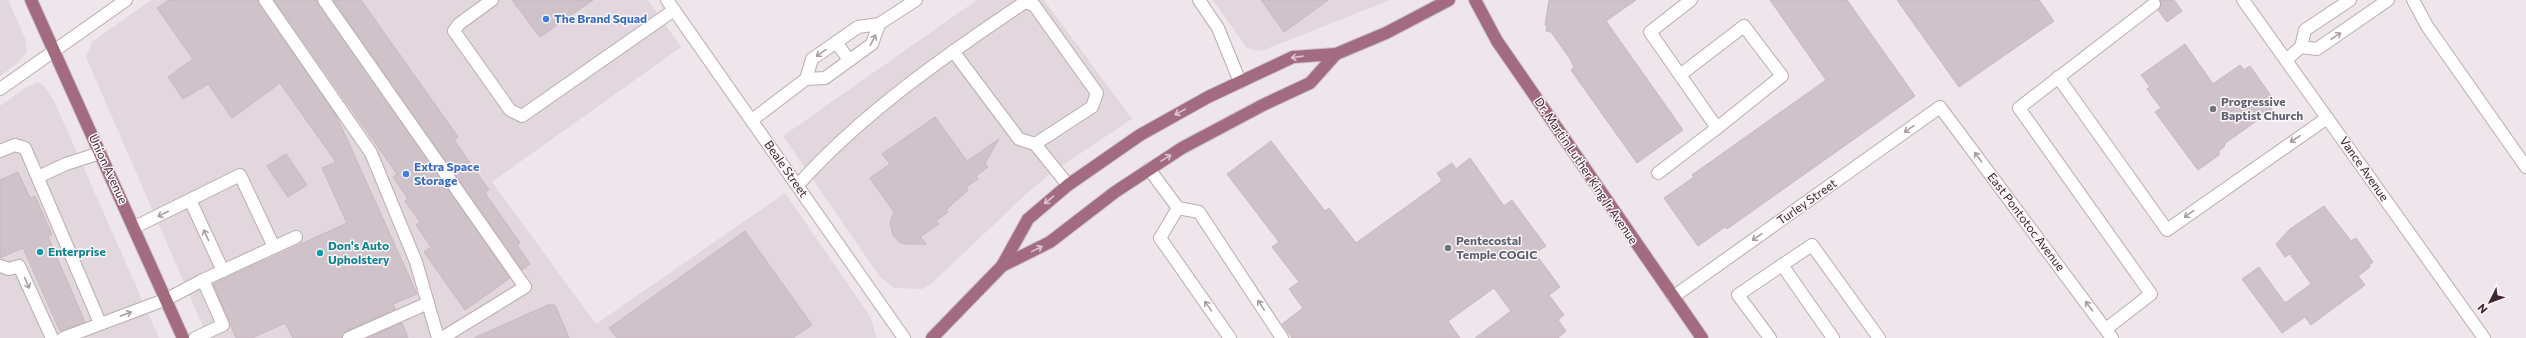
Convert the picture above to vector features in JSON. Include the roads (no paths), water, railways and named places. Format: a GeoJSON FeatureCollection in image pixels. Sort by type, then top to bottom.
{"type":"FeatureCollection","features":[{"type":"Feature","properties":{"kind":"main road","name":"Union Avenue"},"geometry":{"type":"LineString","coordinates":[[31,0],[55,50],[184,338]]}},
{"type":"Feature","properties":{"kind":"main road"},"geometry":{"type":"LineString","coordinates":[[932,338],[1002,266],[1028,219],[1068,185],[1140,135],[1178,113],[1293,57],[1336,54],[1386,33],[1449,0]]}},
{"type":"Feature","properties":{"kind":"main road","name":"Dr. Martin Luther King Jr Avenue"},"geometry":{"type":"LineString","coordinates":[[1476,0],[1497,41],[1702,338]]}},
{"type":"Feature","properties":{"kind":"main road"},"geometry":{"type":"LineString","coordinates":[[1002,266],[1050,242],[1149,169],[1216,129],[1310,83],[1336,54]]}},
{"type":"Feature","properties":{"kind":"street"},"geometry":{"type":"LineString","coordinates":[[0,89],[126,0]]}},
{"type":"Feature","properties":{"kind":"street"},"geometry":{"type":"LineString","coordinates":[[265,0],[371,153],[416,262],[438,338]]}},
{"type":"Feature","properties":{"kind":"street"},"geometry":{"type":"LineString","coordinates":[[324,0],[525,287],[442,338]]}},
{"type":"Feature","properties":{"kind":"street"},"geometry":{"type":"LineString","coordinates":[[492,0],[458,24],[454,31],[510,110],[522,116],[674,10]]}},
{"type":"Feature","properties":{"kind":"street","name":"Beale Street"},"geometry":{"type":"LineString","coordinates":[[667,0],[904,338]]}},
{"type":"Feature","properties":{"kind":"street"},"geometry":{"type":"LineString","coordinates":[[806,79],[812,59],[858,27],[879,24],[916,0]]}},
{"type":"Feature","properties":{"kind":"street"},"geometry":{"type":"LineString","coordinates":[[1199,0],[1218,28],[1240,82]]}},
{"type":"Feature","properties":{"kind":"street"},"geometry":{"type":"LineString","coordinates":[[1691,0],[1650,32],[1717,128]]}},
{"type":"Feature","properties":{"kind":"street","name":"Vance Avenue"},"geometry":{"type":"LineString","coordinates":[[2243,0],[2484,338]]}},
{"type":"Feature","properties":{"kind":"street"},"geometry":{"type":"LineString","coordinates":[[2286,60],[2301,47],[2304,30],[2350,0]]}},
{"type":"Feature","properties":{"kind":"street"},"geometry":{"type":"LineString","coordinates":[[2301,47],[2317,49],[2388,0]]}},
{"type":"Feature","properties":{"kind":"street"},"geometry":{"type":"LineString","coordinates":[[2413,0],[2427,26],[2526,166]]}},
{"type":"Feature","properties":{"kind":"street"},"geometry":{"type":"LineString","coordinates":[[798,185],[822,159],[953,51],[1025,2],[1034,5],[1097,93],[1092,107],[1035,144]]}},
{"type":"Feature","properties":{"kind":"street"},"geometry":{"type":"LineString","coordinates":[[2109,334],[2151,294],[2019,108],[2154,4]]}},
{"type":"Feature","properties":{"kind":"street"},"geometry":{"type":"LineString","coordinates":[[752,120],[806,79],[825,78],[872,44],[879,24]]}},
{"type":"Feature","properties":{"kind":"street"},"geometry":{"type":"LineString","coordinates":[[1658,173],[1782,76],[1744,26],[1680,75]]}},
{"type":"Feature","properties":{"kind":"street"},"geometry":{"type":"LineString","coordinates":[[836,42],[849,60]]}},
{"type":"Feature","properties":{"kind":"street"},"geometry":{"type":"LineString","coordinates":[[953,51],[1019,139],[1035,144],[1068,185]]}},
{"type":"Feature","properties":{"kind":"street"},"geometry":{"type":"LineString","coordinates":[[2058,77],[2167,230],[2327,118]]}},
{"type":"Feature","properties":{"kind":"street","name":"Turley Street"},"geometry":{"type":"LineString","coordinates":[[1673,297],[1940,107]]}},
{"type":"Feature","properties":{"kind":"street","name":"East Pontotoc Avenue"},"geometry":{"type":"LineString","coordinates":[[1940,107],[2109,334]]}},
{"type":"Feature","properties":{"kind":"street"},"geometry":{"type":"LineString","coordinates":[[0,151],[15,145],[25,148],[100,323]]}},
{"type":"Feature","properties":{"kind":"street"},"geometry":{"type":"LineString","coordinates":[[38,177],[66,164],[100,153]]}},
{"type":"Feature","properties":{"kind":"street"},"geometry":{"type":"LineString","coordinates":[[1149,169],[1178,208],[1199,212],[1282,338]]}},
{"type":"Feature","properties":{"kind":"street"},"geometry":{"type":"LineString","coordinates":[[135,227],[240,175],[274,247]]}},
{"type":"Feature","properties":{"kind":"street"},"geometry":{"type":"LineString","coordinates":[[190,200],[223,271]]}},
{"type":"Feature","properties":{"kind":"street"},"geometry":{"type":"LineString","coordinates":[[1178,208],[1160,238],[1230,338]]}},
{"type":"Feature","properties":{"kind":"street"},"geometry":{"type":"LineString","coordinates":[[63,338],[167,299],[203,280],[296,237]]}},
{"type":"Feature","properties":{"kind":"street"},"geometry":{"type":"LineString","coordinates":[[1770,338],[1738,295],[1812,245],[1879,338]]}},
{"type":"Feature","properties":{"kind":"street"},"geometry":{"type":"LineString","coordinates":[[1782,265],[1833,338]]}},
{"type":"Feature","properties":{"kind":"street"},"geometry":{"type":"LineString","coordinates":[[0,266],[9,269],[19,266],[52,338]]}},
{"type":"Feature","properties":{"kind":"street"},"geometry":{"type":"LineString","coordinates":[[195,338],[223,325],[203,280]]}},
{"type":"Feature","properties":{"kind":"street"},"geometry":{"type":"LineString","coordinates":[[349,338],[428,303]]}},
{"type":"Feature","properties":{"kind":"place","name":"The Brand Squad"},"geometry":{"type":"Point","coordinates":[546,19]}},
{"type":"Feature","properties":{"kind":"place","name":"Progressive Baptist Church"},"geometry":{"type":"Point","coordinates":[2213,109]}},
{"type":"Feature","properties":{"kind":"place","name":"Extra Space Storage"},"geometry":{"type":"Point","coordinates":[406,174]}},
{"type":"Feature","properties":{"kind":"place","name":"Pentecostal Temple COGIC"},"geometry":{"type":"Point","coordinates":[1448,248]}},
{"type":"Feature","properties":{"kind":"place","name":"Enterprise"},"geometry":{"type":"Point","coordinates":[40,252]}},
{"type":"Feature","properties":{"kind":"place","name":"Don's Auto Upholstery"},"geometry":{"type":"Point","coordinates":[320,253]}}]}
